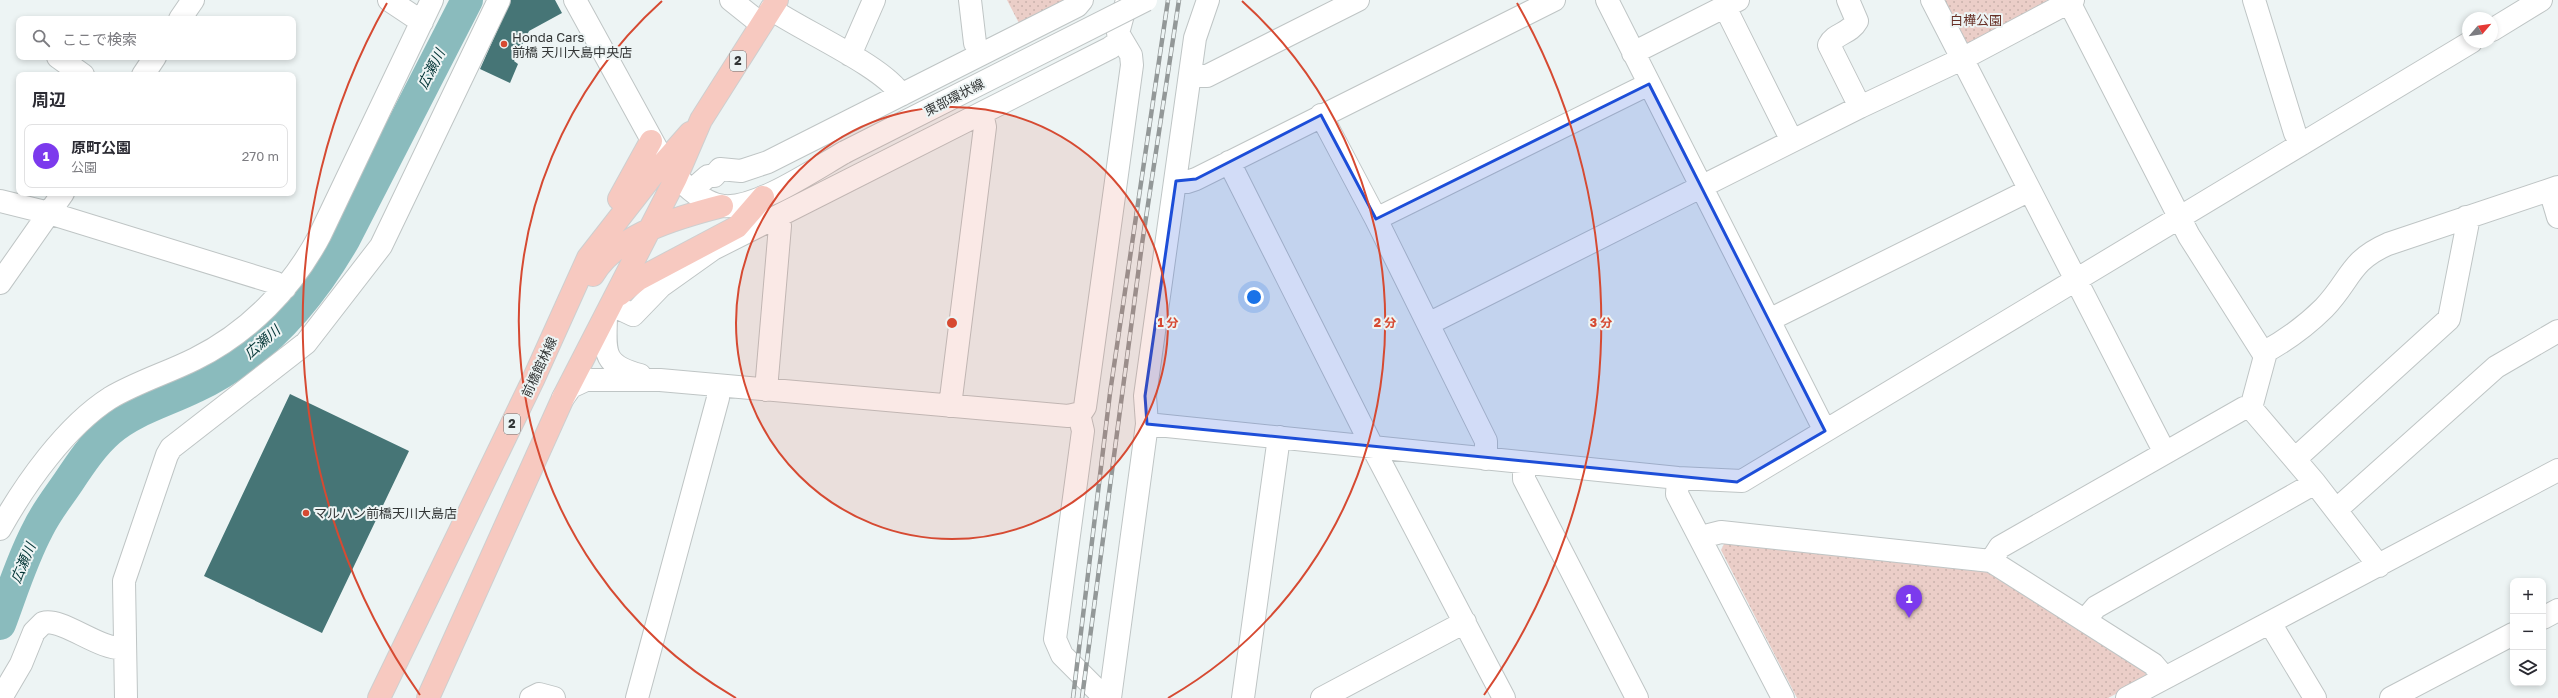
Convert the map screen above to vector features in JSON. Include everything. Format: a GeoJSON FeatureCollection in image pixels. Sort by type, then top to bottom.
{"type":"FeatureCollection","features":[{"type":"Feature","properties":{"kind":"main road","name":"前橋館林線"},"geometry":{"type":"LineString","coordinates":[[428,698],[562,398],[611,307],[677,177],[700,122],[770,11]]}},
{"type":"Feature","properties":{"kind":"main road"},"geometry":{"type":"LineString","coordinates":[[588,258],[594,242],[651,141]]}},
{"type":"Feature","properties":{"kind":"main road","name":"前橋館林線"},"geometry":{"type":"LineString","coordinates":[[379,698],[533,380],[588,258],[677,177]]}},
{"type":"Feature","properties":{"kind":"main road"},"geometry":{"type":"LineString","coordinates":[[611,307],[638,279],[737,227],[763,197]]}},
{"type":"Feature","properties":{"kind":"main road"},"geometry":{"type":"LineString","coordinates":[[533,380],[600,263],[623,244],[648,232],[689,215],[722,206]]}},
{"type":"Feature","properties":{"kind":"street"},"geometry":{"type":"LineString","coordinates":[[182,16],[193,0]]}},
{"type":"Feature","properties":{"kind":"street"},"geometry":{"type":"LineString","coordinates":[[389,0],[422,22]]}},
{"type":"Feature","properties":{"kind":"street"},"geometry":{"type":"LineString","coordinates":[[0,529],[24,488],[38,470],[96,408],[123,391],[195,359],[225,342],[250,323],[284,288],[309,257],[432,0]]}},
{"type":"Feature","properties":{"kind":"street"},"geometry":{"type":"LineString","coordinates":[[126,698],[124,648],[126,572],[167,455],[171,448],[306,343],[370,263],[381,246],[499,0]]}},
{"type":"Feature","properties":{"kind":"street"},"geometry":{"type":"LineString","coordinates":[[575,0],[651,141],[677,177],[722,206]]}},
{"type":"Feature","properties":{"kind":"street"},"geometry":{"type":"LineString","coordinates":[[731,0],[770,11],[850,55],[893,84],[901,95]]}},
{"type":"Feature","properties":{"kind":"street"},"geometry":{"type":"LineString","coordinates":[[850,55],[874,0]]}},
{"type":"Feature","properties":{"kind":"street"},"geometry":{"type":"LineString","coordinates":[[970,0],[975,43],[982,54]]}},
{"type":"Feature","properties":{"kind":"street"},"geometry":{"type":"LineString","coordinates":[[562,398],[571,387],[586,380],[660,380],[718,387],[1068,416],[1079,414],[1085,407],[1132,65],[1131,55],[1118,33],[1128,0]]}},
{"type":"Feature","properties":{"kind":"street","name":"東部環状線"},"geometry":{"type":"LineString","coordinates":[[722,206],[741,206],[763,197],[845,152],[1146,0]]}},
{"type":"Feature","properties":{"kind":"street"},"geometry":{"type":"LineString","coordinates":[[1110,698],[1147,424],[1145,396],[1195,38],[1208,0]]}},
{"type":"Feature","properties":{"kind":"street"},"geometry":{"type":"LineString","coordinates":[[1190,76],[1207,76],[1358,0]]}},
{"type":"Feature","properties":{"kind":"street"},"geometry":{"type":"LineString","coordinates":[[1176,181],[1186,182],[1196,179],[1321,115],[1554,0]]}},
{"type":"Feature","properties":{"kind":"street"},"geometry":{"type":"LineString","coordinates":[[1607,0],[1825,431]]}},
{"type":"Feature","properties":{"kind":"street"},"geometry":{"type":"LineString","coordinates":[[1848,0],[1857,21],[1852,30],[1836,38],[1829,45],[1860,107]]}},
{"type":"Feature","properties":{"kind":"street"},"geometry":{"type":"LineString","coordinates":[[1932,0],[2028,191],[2077,280],[2165,453]]}},
{"type":"Feature","properties":{"kind":"street"},"geometry":{"type":"LineString","coordinates":[[2254,0],[2295,133],[2302,144]]}},
{"type":"Feature","properties":{"kind":"street"},"geometry":{"type":"LineString","coordinates":[[2498,26],[2537,1]]}},
{"type":"Feature","properties":{"kind":"street"},"geometry":{"type":"LineString","coordinates":[[1428,324],[1860,107],[1962,59],[2064,2],[2179,219],[2263,353],[2264,360],[2251,408]]}},
{"type":"Feature","properties":{"kind":"street"},"geometry":{"type":"LineString","coordinates":[[677,177],[714,176],[720,169],[737,171],[755,167],[901,95],[1079,3]]}},
{"type":"Feature","properties":{"kind":"street"},"geometry":{"type":"LineString","coordinates":[[1633,53],[1732,3],[1792,141]]}},
{"type":"Feature","properties":{"kind":"street"},"geometry":{"type":"LineString","coordinates":[[660,380],[623,370],[612,362],[605,343],[611,307],[633,315],[662,286],[696,259],[1110,48],[1121,40]]}},
{"type":"Feature","properties":{"kind":"street"},"geometry":{"type":"LineString","coordinates":[[1147,424],[1678,478],[1742,481],[2462,47]]}},
{"type":"Feature","properties":{"kind":"street"},"geometry":{"type":"LineString","coordinates":[[62,60],[79,72]]}},
{"type":"Feature","properties":{"kind":"street"},"geometry":{"type":"LineString","coordinates":[[145,72],[153,60]]}},
{"type":"Feature","properties":{"kind":"street"},"geometry":{"type":"LineString","coordinates":[[1376,219],[1649,84]]}},
{"type":"Feature","properties":{"kind":"street"},"geometry":{"type":"LineString","coordinates":[[950,406],[985,127],[982,113]]}},
{"type":"Feature","properties":{"kind":"street"},"geometry":{"type":"LineString","coordinates":[[1321,115],[1376,219],[1486,441],[1486,459]]}},
{"type":"Feature","properties":{"kind":"street"},"geometry":{"type":"LineString","coordinates":[[1229,162],[1373,448],[1504,698]]}},
{"type":"Feature","properties":{"kind":"street"},"geometry":{"type":"LineString","coordinates":[[2263,353],[2309,322],[2325,307],[2366,255],[2388,244],[2554,189],[2558,217]]}},
{"type":"Feature","properties":{"kind":"street"},"geometry":{"type":"LineString","coordinates":[[1769,320],[2028,191]]}},
{"type":"Feature","properties":{"kind":"street"},"geometry":{"type":"LineString","coordinates":[[0,283],[61,196]]}},
{"type":"Feature","properties":{"kind":"street"},"geometry":{"type":"LineString","coordinates":[[0,201],[49,213],[276,283],[284,288]]}},
{"type":"Feature","properties":{"kind":"street"},"geometry":{"type":"LineString","coordinates":[[766,390],[780,226],[776,217]]}},
{"type":"Feature","properties":{"kind":"street"},"geometry":{"type":"LineString","coordinates":[[2295,459],[2448,319],[2468,222],[2466,217]]}},
{"type":"Feature","properties":{"kind":"street"},"geometry":{"type":"LineString","coordinates":[[2336,510],[2496,367],[2558,331]]}},
{"type":"Feature","properties":{"kind":"street"},"geometry":{"type":"LineString","coordinates":[[637,698],[718,398],[718,387]]}},
{"type":"Feature","properties":{"kind":"street"},"geometry":{"type":"LineString","coordinates":[[1991,561],[2000,547],[2244,408],[2251,408],[2295,459],[2379,566]]}},
{"type":"Feature","properties":{"kind":"street"},"geometry":{"type":"LineString","coordinates":[[1079,414],[1083,431],[1055,639],[1058,650],[1067,661],[1105,698]]}},
{"type":"Feature","properties":{"kind":"street"},"geometry":{"type":"LineString","coordinates":[[1242,698],[1279,437]]}},
{"type":"Feature","properties":{"kind":"street"},"geometry":{"type":"LineString","coordinates":[[1524,463],[1524,479],[1632,696]]}},
{"type":"Feature","properties":{"kind":"street"},"geometry":{"type":"LineString","coordinates":[[2127,698],[2558,470]]}},
{"type":"Feature","properties":{"kind":"street"},"geometry":{"type":"LineString","coordinates":[[1678,478],[1677,494],[1783,698]]}},
{"type":"Feature","properties":{"kind":"street"},"geometry":{"type":"LineString","coordinates":[[2085,620],[2096,607],[2315,484]]}},
{"type":"Feature","properties":{"kind":"street"},"geometry":{"type":"LineString","coordinates":[[1701,540],[1709,535],[1721,532],[1991,561],[2153,664],[2165,678]]}},
{"type":"Feature","properties":{"kind":"street"},"geometry":{"type":"LineString","coordinates":[[2546,616],[2558,610]]}},
{"type":"Feature","properties":{"kind":"street"},"geometry":{"type":"LineString","coordinates":[[1322,698],[1353,691],[1465,622]]}},
{"type":"Feature","properties":{"kind":"street"},"geometry":{"type":"LineString","coordinates":[[1,698],[21,664],[34,632],[43,623],[58,625],[111,647],[124,648]]}},
{"type":"Feature","properties":{"kind":"street"},"geometry":{"type":"LineString","coordinates":[[2270,623],[2315,698]]}},
{"type":"Feature","properties":{"kind":"street"},"geometry":{"type":"LineString","coordinates":[[2391,698],[2510,636]]}},
{"type":"Feature","properties":{"kind":"street"},"geometry":{"type":"LineString","coordinates":[[532,698],[539,694],[554,698]]}},
{"type":"Feature","properties":{"kind":"highlighted area"},"geometry":{"type":"Polygon","coordinates":[[[1649,84],[1825,431],[1737,482],[1147,424],[1145,396],[1176,181],[1196,179],[1321,115],[1376,219],[1649,84]]]}},
{"type":"Feature","properties":{"kind":"green space"},"geometry":{"type":"Polygon","coordinates":[[[1007,0],[1074,0],[1021,27],[1007,0]]]}},
{"type":"Feature","properties":{"kind":"green space","name":"白樺公園"},"geometry":{"type":"Polygon","coordinates":[[[1942,0],[2047,0],[2044,7],[1970,45],[1963,42],[1942,0]]]}},
{"type":"Feature","properties":{"kind":"green space"},"geometry":{"type":"Polygon","coordinates":[[[1725,542],[1980,568],[2145,668],[2146,678],[2108,698],[1797,698],[1721,550],[1725,542]]]}},
{"type":"Feature","properties":{"kind":"building","name":"Honda Cars 前橋 天川大島中央店"},"geometry":{"type":"Polygon","coordinates":[[[511,0],[555,0],[562,13],[529,31],[514,61],[518,64],[510,83],[480,69],[511,0]]]}},
{"type":"Feature","properties":{"kind":"building","name":"マルハン前橋天川大島店"},"geometry":{"type":"Polygon","coordinates":[[[290,394],[409,451],[322,633],[204,576],[290,394]]]}},
{"type":"Feature","properties":{"kind":"waterway","name":"広瀬川"},"geometry":{"type":"LineString","coordinates":[[0,624],[22,564],[41,523],[78,468],[98,442],[109,431],[129,417],[150,406],[195,387],[241,360],[262,343],[281,324],[316,284],[345,238],[467,0]]}},
{"type":"Feature","properties":{"kind":"railway"},"geometry":{"type":"LineString","coordinates":[[1073,698],[1110,393],[1168,0]]}},
{"type":"Feature","properties":{"kind":"railway"},"geometry":{"type":"LineString","coordinates":[[1082,698],[1142,244],[1179,0]]}},
{"type":"Feature","properties":{"kind":"place","name":"Honda Cars 前橋 天川大島中央店"},"geometry":{"type":"Point","coordinates":[504,44]}},
{"type":"Feature","properties":{"kind":"place","name":"マルハン前橋天川大島店"},"geometry":{"type":"Point","coordinates":[306,513]}},
{"type":"Feature","properties":{"kind":"place","name":"原町公園"},"geometry":{"type":"Point","coordinates":[1909,618]}}]}
